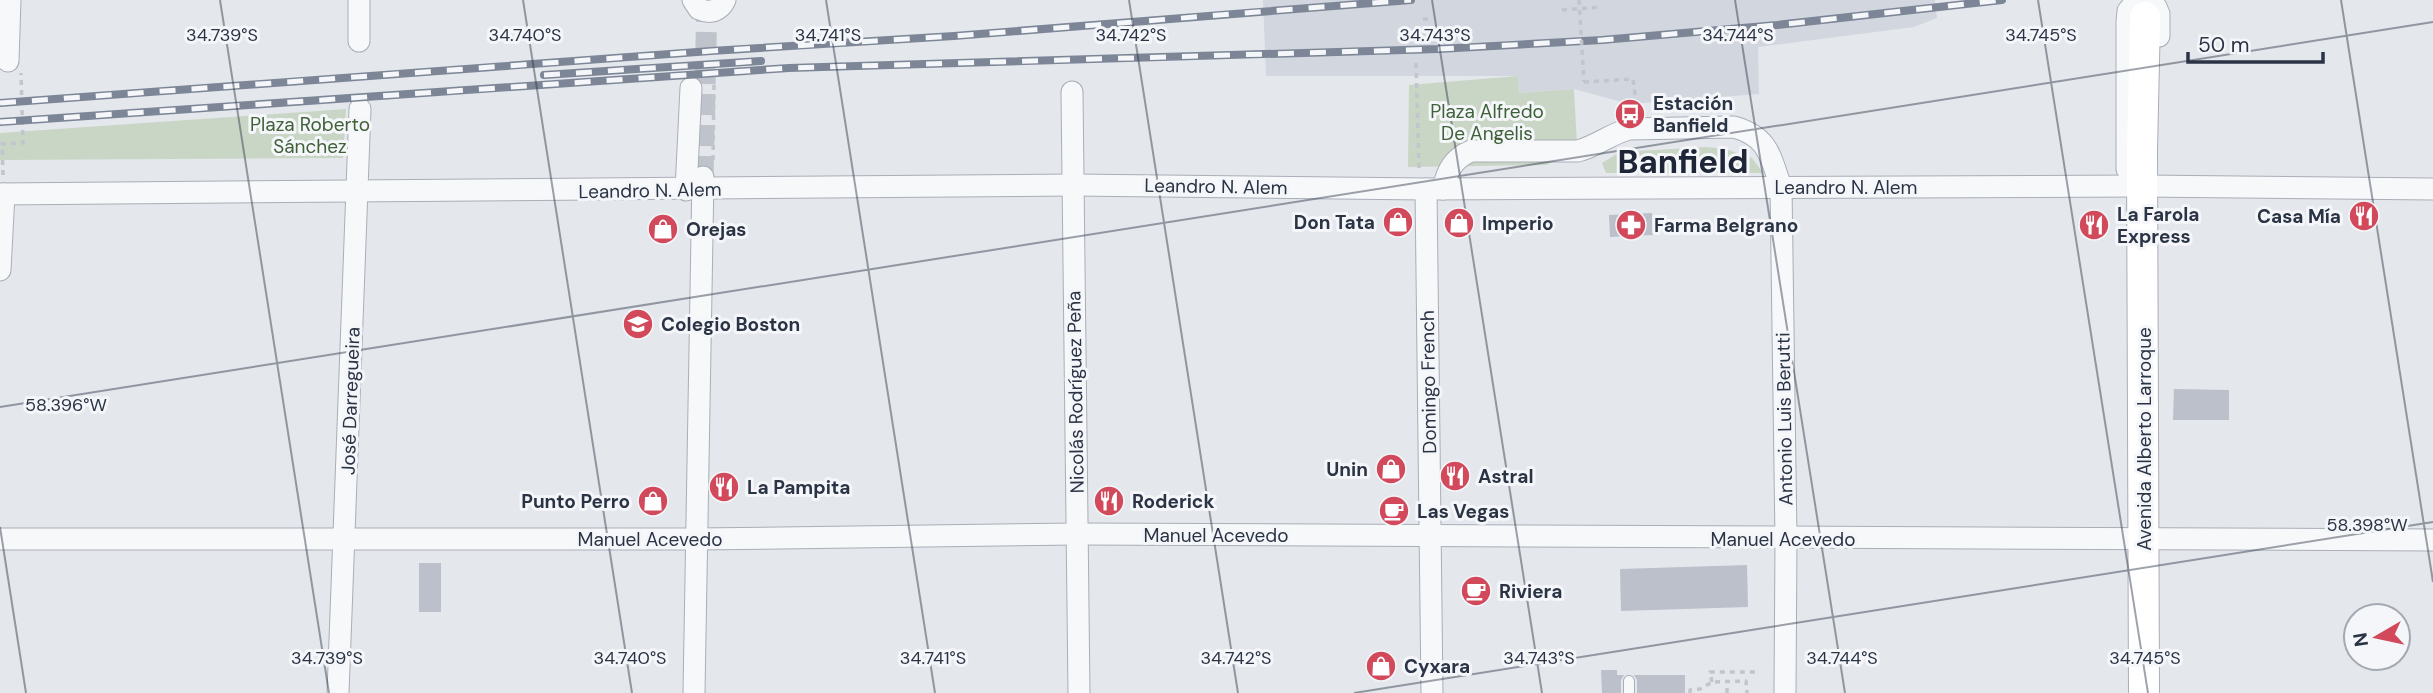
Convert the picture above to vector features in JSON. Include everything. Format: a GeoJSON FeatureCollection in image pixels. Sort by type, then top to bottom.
{"type":"FeatureCollection","features":[{"type":"Feature","properties":{"kind":"street"},"geometry":{"type":"LineString","coordinates":[[8,61],[10,0]]}},
{"type":"Feature","properties":{"kind":"street"},"geometry":{"type":"LineString","coordinates":[[359,0],[359,41]]}},
{"type":"Feature","properties":{"kind":"street"},"geometry":{"type":"LineString","coordinates":[[693,0],[699,9],[709,12],[719,9],[725,0]]}},
{"type":"Feature","properties":{"kind":"street","name":"Avenida Alberto Larroque"},"geometry":{"type":"LineString","coordinates":[[2135,186],[2157,142],[2159,14],[2156,7],[2141,3],[2133,5],[2128,11],[2127,21],[2135,186],[2145,540],[2144,693]]}},
{"type":"Feature","properties":{"kind":"street","name":"Avenida Alberto Larroque"},"geometry":{"type":"LineString","coordinates":[[2135,186],[2144,17]]}},
{"type":"Feature","properties":{"kind":"street"},"geometry":{"type":"LineString","coordinates":[[691,88],[701,181],[694,693]]}},
{"type":"Feature","properties":{"kind":"street","name":"Nicolás Rodríguez Peña"},"geometry":{"type":"LineString","coordinates":[[1072,92],[1079,693]]}},
{"type":"Feature","properties":{"kind":"street","name":"José Darregueira"},"geometry":{"type":"LineString","coordinates":[[338,693],[360,109]]}},
{"type":"Feature","properties":{"kind":"street","name":"Antonio Luis Berutti"},"geometry":{"type":"LineString","coordinates":[[1614,134],[1640,129],[1734,127],[1750,131],[1769,152],[1782,187],[1785,693]]}},
{"type":"Feature","properties":{"kind":"street"},"geometry":{"type":"LineString","coordinates":[[1434,189],[1458,156],[1471,151],[1578,151],[1595,146],[1614,134]]}},
{"type":"Feature","properties":{"kind":"street","name":"Leandro N. Alem"},"geometry":{"type":"LineString","coordinates":[[2,194],[358,192],[701,181],[1434,189],[2135,186],[2433,189]]}},
{"type":"Feature","properties":{"kind":"street","name":"Domingo French"},"geometry":{"type":"LineString","coordinates":[[1432,693],[1430,537],[1434,189]]}},
{"type":"Feature","properties":{"kind":"street"},"geometry":{"type":"LineString","coordinates":[[0,270],[2,194]]}},
{"type":"Feature","properties":{"kind":"street","name":"Manuel Acevedo"},"geometry":{"type":"LineString","coordinates":[[0,539],[698,539],[1077,534],[2433,540]]}},
{"type":"Feature","properties":{"kind":"path"},"geometry":{"type":"LineString","coordinates":[[1579,0],[1584,82],[1633,79],[1640,129]]}},
{"type":"Feature","properties":{"kind":"path"},"geometry":{"type":"LineString","coordinates":[[1562,10],[1601,7]]}},
{"type":"Feature","properties":{"kind":"path"},"geometry":{"type":"LineString","coordinates":[[1423,19],[1433,19]]}},
{"type":"Feature","properties":{"kind":"path"},"geometry":{"type":"LineString","coordinates":[[1416,64],[1418,166],[1434,189]]}},
{"type":"Feature","properties":{"kind":"path"},"geometry":{"type":"LineString","coordinates":[[1417,73],[1426,72]]}},
{"type":"Feature","properties":{"kind":"path"},"geometry":{"type":"LineString","coordinates":[[2,194],[2,144],[23,143],[22,80]]}},
{"type":"Feature","properties":{"kind":"path"},"geometry":{"type":"LineString","coordinates":[[701,181],[714,85]]}},
{"type":"Feature","properties":{"kind":"path"},"geometry":{"type":"LineString","coordinates":[[1614,134],[1631,188]]}},
{"type":"Feature","properties":{"kind":"path"},"geometry":{"type":"LineString","coordinates":[[1712,682],[1710,672],[1759,672]]}},
{"type":"Feature","properties":{"kind":"path"},"geometry":{"type":"LineString","coordinates":[[1727,681],[1727,693]]}},
{"type":"Feature","properties":{"kind":"path"},"geometry":{"type":"LineString","coordinates":[[1690,693],[1690,690],[1700,689],[1712,682],[1727,681],[1746,681],[1746,693]]}},
{"type":"Feature","properties":{"kind":"shaded area"},"geometry":{"type":"Polygon","coordinates":[[[1263,0],[1935,0],[1937,18],[1914,27],[1758,47],[1759,94],[1629,104],[1574,89],[1519,93],[1518,76],[1266,76],[1263,0]]]}},
{"type":"Feature","properties":{"kind":"green space","name":"Plaza Alfredo De Angelis"},"geometry":{"type":"Polygon","coordinates":[[[1518,76],[1519,93],[1574,89],[1577,145],[1547,165],[1408,167],[1409,85],[1518,76]]]}},
{"type":"Feature","properties":{"kind":"green space","name":"Plaza Roberto Sánchez"},"geometry":{"type":"Polygon","coordinates":[[[346,109],[343,158],[0,160],[0,133],[346,109]]]}},
{"type":"Feature","properties":{"kind":"green space"},"geometry":{"type":"Polygon","coordinates":[[[1707,147],[1725,149],[1752,158],[1763,173],[1606,173],[1602,163],[1620,152],[1707,147]]]}},
{"type":"Feature","properties":{"kind":"building","name":"Farma Belgrano"},"geometry":{"type":"Polygon","coordinates":[[[1652,213],[1653,235],[1610,237],[1609,215],[1652,213]]]}},
{"type":"Feature","properties":{"kind":"building"},"geometry":{"type":"Polygon","coordinates":[[[2174,389],[2229,390],[2229,420],[2173,420],[2174,389]]]}},
{"type":"Feature","properties":{"kind":"building"},"geometry":{"type":"Polygon","coordinates":[[[419,563],[441,563],[441,612],[419,612],[419,563]]]}},
{"type":"Feature","properties":{"kind":"building"},"geometry":{"type":"Polygon","coordinates":[[[1747,565],[1748,607],[1621,611],[1620,569],[1747,565]]]}},
{"type":"Feature","properties":{"kind":"building"},"geometry":{"type":"Polygon","coordinates":[[[1601,670],[1617,670],[1617,675],[1624,675],[1621,680],[1621,693],[1602,693],[1601,670]]]}},
{"type":"Feature","properties":{"kind":"building"},"geometry":{"type":"Polygon","coordinates":[[[1634,675],[1685,675],[1685,693],[1637,693],[1637,680],[1634,675]]]}},
{"type":"Feature","properties":{"kind":"tunnel"},"geometry":{"type":"LineString","coordinates":[[703,177],[707,0]]}},
{"type":"Feature","properties":{"kind":"railway"},"geometry":{"type":"LineString","coordinates":[[0,103],[954,36],[1411,0]]}},
{"type":"Feature","properties":{"kind":"railway"},"geometry":{"type":"LineString","coordinates":[[0,122],[789,68],[1438,49],[1602,40],[1777,25],[2002,0]]}},
{"type":"Feature","properties":{"kind":"railway"},"geometry":{"type":"LineString","coordinates":[[544,75],[761,61]]}},
{"type":"Feature","properties":{"kind":"place","name":"Estación Banfield"},"geometry":{"type":"Point","coordinates":[1630,114]}},
{"type":"Feature","properties":{"kind":"place","name":"Casa Mía"},"geometry":{"type":"Point","coordinates":[2364,216]}},
{"type":"Feature","properties":{"kind":"place","name":"Don Tata"},"geometry":{"type":"Point","coordinates":[1398,222]}},
{"type":"Feature","properties":{"kind":"place","name":"Imperio"},"geometry":{"type":"Point","coordinates":[1459,223]}},
{"type":"Feature","properties":{"kind":"place","name":"Farma Belgrano"},"geometry":{"type":"Point","coordinates":[1631,225]}},
{"type":"Feature","properties":{"kind":"place","name":"La Farola Express"},"geometry":{"type":"Point","coordinates":[2094,225]}},
{"type":"Feature","properties":{"kind":"place","name":"Orejas"},"geometry":{"type":"Point","coordinates":[663,229]}},
{"type":"Feature","properties":{"kind":"place","name":"Colegio Boston"},"geometry":{"type":"Point","coordinates":[638,324]}},
{"type":"Feature","properties":{"kind":"place","name":"Unin"},"geometry":{"type":"Point","coordinates":[1391,469]}},
{"type":"Feature","properties":{"kind":"place","name":"Astral"},"geometry":{"type":"Point","coordinates":[1455,476]}},
{"type":"Feature","properties":{"kind":"place","name":"La Pampita"},"geometry":{"type":"Point","coordinates":[724,487]}},
{"type":"Feature","properties":{"kind":"place","name":"Punto Perro"},"geometry":{"type":"Point","coordinates":[653,501]}},
{"type":"Feature","properties":{"kind":"place","name":"Roderick"},"geometry":{"type":"Point","coordinates":[1109,501]}},
{"type":"Feature","properties":{"kind":"place","name":"Las Vegas"},"geometry":{"type":"Point","coordinates":[1394,511]}},
{"type":"Feature","properties":{"kind":"place","name":"Riviera"},"geometry":{"type":"Point","coordinates":[1476,591]}},
{"type":"Feature","properties":{"kind":"place","name":"Cyxara"},"geometry":{"type":"Point","coordinates":[1381,666]}},
{"type":"Feature","properties":{"kind":"district","name":"Banfield"},"geometry":{"type":"Point","coordinates":[1683,161]}}]}
